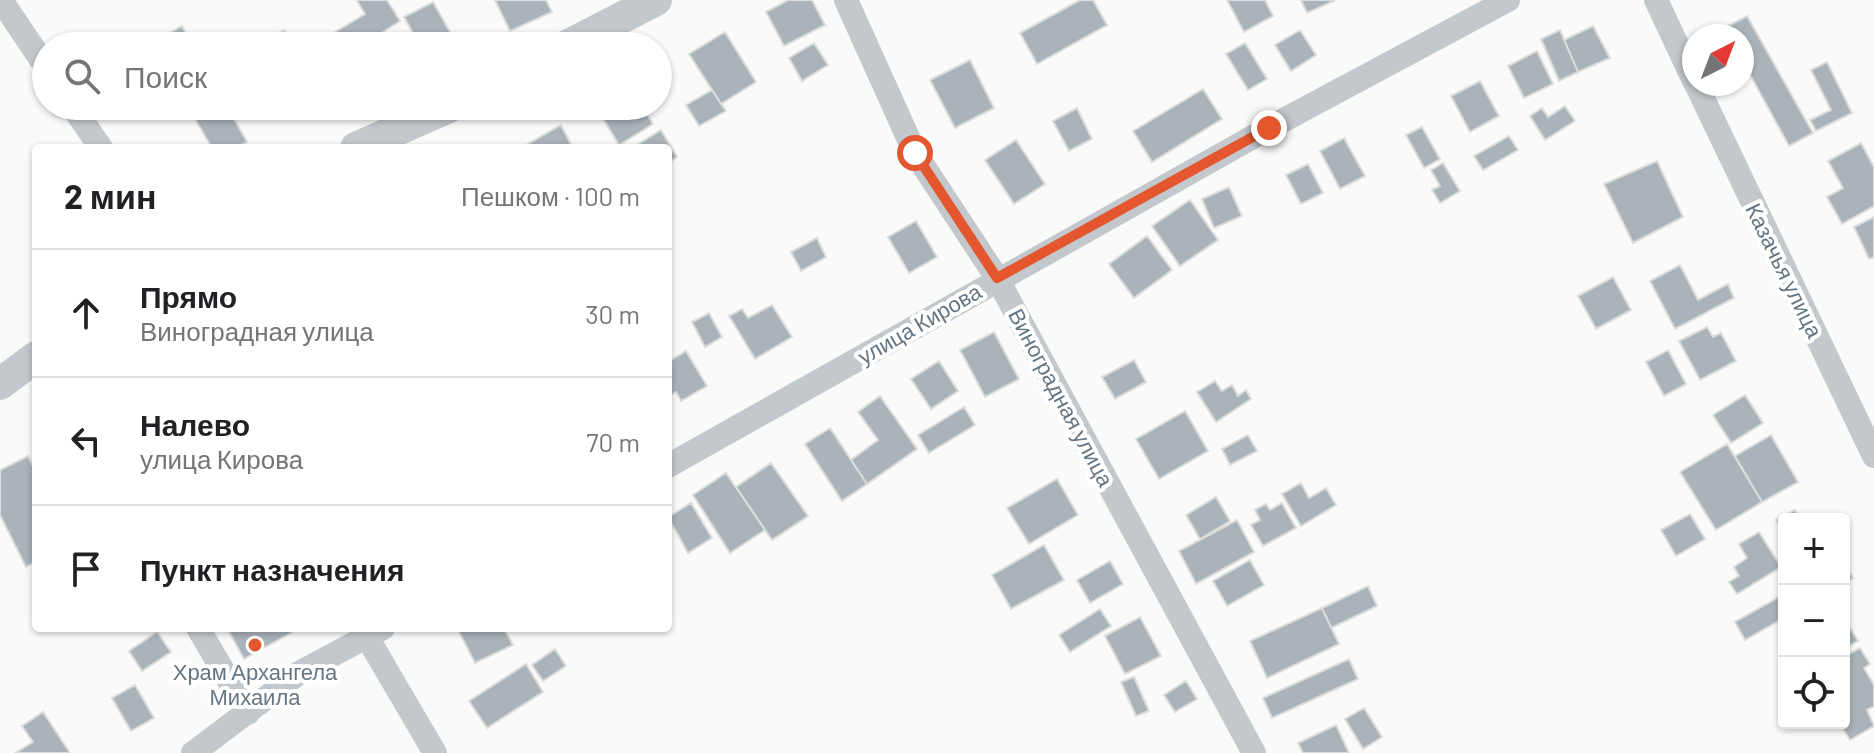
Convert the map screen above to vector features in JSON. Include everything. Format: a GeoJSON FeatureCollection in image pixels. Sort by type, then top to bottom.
{"type":"FeatureCollection","features":[{"type":"Feature","properties":{"kind":"street"},"geometry":{"type":"LineString","coordinates":[[1,0],[32,46]]}},
{"type":"Feature","properties":{"kind":"street"},"geometry":{"type":"LineString","coordinates":[[594,32],[656,0]]}},
{"type":"Feature","properties":{"kind":"street","name":"Виноградная улица"},"geometry":{"type":"LineString","coordinates":[[846,0],[915,153],[997,278],[1254,753]]}},
{"type":"Feature","properties":{"kind":"street","name":"улица Кирова"},"geometry":{"type":"LineString","coordinates":[[672,464],[997,278],[1508,0]]}},
{"type":"Feature","properties":{"kind":"street","name":"Казачья улица"},"geometry":{"type":"LineString","coordinates":[[1656,0],[1682,55]]}},
{"type":"Feature","properties":{"kind":"street","name":"Казачья улица"},"geometry":{"type":"LineString","coordinates":[[1702,96],[1874,456]]}},
{"type":"Feature","properties":{"kind":"street"},"geometry":{"type":"LineString","coordinates":[[82,120],[98,144]]}},
{"type":"Feature","properties":{"kind":"street"},"geometry":{"type":"LineString","coordinates":[[365,144],[419,120]]}},
{"type":"Feature","properties":{"kind":"street"},"geometry":{"type":"LineString","coordinates":[[0,384],[32,360]]}},
{"type":"Feature","properties":{"kind":"street"},"geometry":{"type":"LineString","coordinates":[[200,632],[248,713]]}},
{"type":"Feature","properties":{"kind":"street"},"geometry":{"type":"LineString","coordinates":[[193,753],[299,673],[375,632],[435,753]]}},
{"type":"Feature","properties":{"kind":"building"},"geometry":{"type":"Polygon","coordinates":[[[387,0],[400,21],[383,32],[335,32],[365,14],[357,1],[387,0]]]}},
{"type":"Feature","properties":{"kind":"building"},"geometry":{"type":"Polygon","coordinates":[[[495,0],[546,0],[552,12],[510,31],[495,0]]]}},
{"type":"Feature","properties":{"kind":"building"},"geometry":{"type":"Polygon","coordinates":[[[788,0],[812,0],[825,25],[784,46],[766,12],[788,0]]]}},
{"type":"Feature","properties":{"kind":"building"},"geometry":{"type":"Polygon","coordinates":[[[1080,0],[1093,0],[1107,25],[1037,64],[1020,33],[1080,0]]]}},
{"type":"Feature","properties":{"kind":"building"},"geometry":{"type":"Polygon","coordinates":[[[1227,0],[1265,0],[1273,16],[1244,32],[1227,0]]]}},
{"type":"Feature","properties":{"kind":"building"},"geometry":{"type":"Polygon","coordinates":[[[1301,0],[1333,0],[1334,1],[1307,13],[1301,0]]]}},
{"type":"Feature","properties":{"kind":"building"},"geometry":{"type":"Polygon","coordinates":[[[433,2],[450,32],[412,32],[404,17],[433,2]]]}},
{"type":"Feature","properties":{"kind":"building"},"geometry":{"type":"Polygon","coordinates":[[[1747,16],[1752,24],[1732,24],[1747,16]]]}},
{"type":"Feature","properties":{"kind":"building"},"geometry":{"type":"Polygon","coordinates":[[[182,26],[185,32],[171,32],[182,26]]]}},
{"type":"Feature","properties":{"kind":"building"},"geometry":{"type":"Polygon","coordinates":[[[1593,26],[1610,58],[1578,72],[1564,40],[1593,26]]]}},
{"type":"Feature","properties":{"kind":"building"},"geometry":{"type":"Polygon","coordinates":[[[1754,28],[1813,133],[1789,146],[1754,82],[1754,28]]]}},
{"type":"Feature","properties":{"kind":"building"},"geometry":{"type":"Polygon","coordinates":[[[1300,30],[1316,55],[1291,71],[1275,45],[1300,30]]]}},
{"type":"Feature","properties":{"kind":"building"},"geometry":{"type":"Polygon","coordinates":[[[1560,30],[1578,72],[1559,81],[1541,39],[1560,30]]]}},
{"type":"Feature","properties":{"kind":"building"},"geometry":{"type":"Polygon","coordinates":[[[725,32],[756,82],[721,104],[689,54],[725,32]]]}},
{"type":"Feature","properties":{"kind":"building"},"geometry":{"type":"Polygon","coordinates":[[[814,43],[828,65],[802,81],[789,58],[814,43]]]}},
{"type":"Feature","properties":{"kind":"building"},"geometry":{"type":"Polygon","coordinates":[[[1245,43],[1267,79],[1248,90],[1226,54],[1245,43]]]}},
{"type":"Feature","properties":{"kind":"building"},"geometry":{"type":"Polygon","coordinates":[[[1537,51],[1553,84],[1524,98],[1508,66],[1537,51]]]}},
{"type":"Feature","properties":{"kind":"building"},"geometry":{"type":"Polygon","coordinates":[[[970,60],[994,108],[955,128],[930,80],[970,60]]]}},
{"type":"Feature","properties":{"kind":"building"},"geometry":{"type":"Polygon","coordinates":[[[1827,62],[1852,113],[1816,131],[1810,120],[1831,110],[1811,70],[1827,62]]]}},
{"type":"Feature","properties":{"kind":"building"},"geometry":{"type":"Polygon","coordinates":[[[1480,81],[1499,116],[1470,132],[1451,96],[1480,81]]]}},
{"type":"Feature","properties":{"kind":"building"},"geometry":{"type":"Polygon","coordinates":[[[1203,89],[1222,119],[1152,162],[1133,131],[1203,89]]]}},
{"type":"Feature","properties":{"kind":"building"},"geometry":{"type":"Polygon","coordinates":[[[712,90],[726,111],[699,126],[686,105],[712,90]]]}},
{"type":"Feature","properties":{"kind":"building"},"geometry":{"type":"Polygon","coordinates":[[[1565,106],[1575,121],[1545,140],[1530,116],[1542,108],[1548,117],[1565,106]]]}},
{"type":"Feature","properties":{"kind":"building"},"geometry":{"type":"Polygon","coordinates":[[[1077,108],[1092,139],[1069,151],[1053,121],[1077,108]]]}},
{"type":"Feature","properties":{"kind":"building"},"geometry":{"type":"Polygon","coordinates":[[[196,120],[235,120],[247,142],[243,144],[210,144],[196,120]]]}},
{"type":"Feature","properties":{"kind":"building"},"geometry":{"type":"Polygon","coordinates":[[[604,120],[651,120],[653,124],[618,144],[604,120]]]}},
{"type":"Feature","properties":{"kind":"building"},"geometry":{"type":"Polygon","coordinates":[[[561,125],[571,144],[528,144],[561,125]]]}},
{"type":"Feature","properties":{"kind":"building"},"geometry":{"type":"Polygon","coordinates":[[[1422,127],[1440,159],[1424,168],[1406,135],[1422,127]]]}},
{"type":"Feature","properties":{"kind":"building"},"geometry":{"type":"Polygon","coordinates":[[[661,130],[669,144],[638,144],[661,130]]]}},
{"type":"Feature","properties":{"kind":"building"},"geometry":{"type":"Polygon","coordinates":[[[1509,136],[1518,150],[1483,170],[1474,156],[1509,136]]]}},
{"type":"Feature","properties":{"kind":"building"},"geometry":{"type":"Polygon","coordinates":[[[1344,138],[1365,176],[1340,189],[1320,151],[1344,138]]]}},
{"type":"Feature","properties":{"kind":"building"},"geometry":{"type":"Polygon","coordinates":[[[1016,140],[1045,184],[1014,204],[985,160],[1016,140]]]}},
{"type":"Feature","properties":{"kind":"building"},"geometry":{"type":"Polygon","coordinates":[[[1861,143],[1874,167],[1874,206],[1842,224],[1827,197],[1843,188],[1828,161],[1861,143]]]}},
{"type":"Feature","properties":{"kind":"building"},"geometry":{"type":"Polygon","coordinates":[[[1657,161],[1683,217],[1633,243],[1604,184],[1657,161]]]}},
{"type":"Feature","properties":{"kind":"building"},"geometry":{"type":"Polygon","coordinates":[[[1443,163],[1460,191],[1440,203],[1432,190],[1440,186],[1431,170],[1443,163]]]}},
{"type":"Feature","properties":{"kind":"building"},"geometry":{"type":"Polygon","coordinates":[[[1308,164],[1323,193],[1301,204],[1286,175],[1308,164]]]}},
{"type":"Feature","properties":{"kind":"building"},"geometry":{"type":"Polygon","coordinates":[[[1229,187],[1242,216],[1214,228],[1202,199],[1229,187]]]}},
{"type":"Feature","properties":{"kind":"building"},"geometry":{"type":"Polygon","coordinates":[[[1190,200],[1218,240],[1180,266],[1152,226],[1190,200]]]}},
{"type":"Feature","properties":{"kind":"building"},"geometry":{"type":"Polygon","coordinates":[[[1874,217],[1874,257],[1869,259],[1854,227],[1874,217]]]}},
{"type":"Feature","properties":{"kind":"building"},"geometry":{"type":"Polygon","coordinates":[[[916,221],[937,257],[909,273],[888,237],[916,221]]]}},
{"type":"Feature","properties":{"kind":"building"},"geometry":{"type":"Polygon","coordinates":[[[1147,236],[1172,270],[1134,298],[1109,264],[1147,236]]]}},
{"type":"Feature","properties":{"kind":"building"},"geometry":{"type":"Polygon","coordinates":[[[817,238],[826,257],[801,271],[791,252],[817,238]]]}},
{"type":"Feature","properties":{"kind":"building"},"geometry":{"type":"Polygon","coordinates":[[[1680,265],[1698,300],[1728,284],[1734,298],[1675,329],[1650,281],[1680,265]]]}},
{"type":"Feature","properties":{"kind":"building"},"geometry":{"type":"Polygon","coordinates":[[[1613,277],[1631,310],[1596,329],[1578,296],[1613,277]]]}},
{"type":"Feature","properties":{"kind":"building"},"geometry":{"type":"Polygon","coordinates":[[[772,305],[792,337],[755,359],[729,316],[742,309],[748,318],[772,305]]]}},
{"type":"Feature","properties":{"kind":"building"},"geometry":{"type":"Polygon","coordinates":[[[709,313],[722,337],[705,347],[692,322],[709,313]]]}},
{"type":"Feature","properties":{"kind":"building"},"geometry":{"type":"Polygon","coordinates":[[[1707,327],[1713,337],[1721,333],[1736,361],[1700,380],[1679,341],[1707,327]]]}},
{"type":"Feature","properties":{"kind":"building"},"geometry":{"type":"Polygon","coordinates":[[[994,332],[1019,379],[985,397],[960,350],[994,332]]]}},
{"type":"Feature","properties":{"kind":"building"},"geometry":{"type":"Polygon","coordinates":[[[1668,350],[1686,384],[1664,396],[1646,362],[1668,350]]]}},
{"type":"Feature","properties":{"kind":"building"},"geometry":{"type":"Polygon","coordinates":[[[686,351],[707,386],[681,401],[676,392],[672,394],[672,360],[686,351]]]}},
{"type":"Feature","properties":{"kind":"building"},"geometry":{"type":"Polygon","coordinates":[[[1134,360],[1146,382],[1115,399],[1102,377],[1134,360]]]}},
{"type":"Feature","properties":{"kind":"building"},"geometry":{"type":"Polygon","coordinates":[[[939,361],[958,391],[931,409],[911,379],[939,361]]]}},
{"type":"Feature","properties":{"kind":"building"},"geometry":{"type":"Polygon","coordinates":[[[1215,381],[1222,391],[1232,385],[1238,396],[1246,390],[1251,399],[1216,422],[1197,392],[1215,381]]]}},
{"type":"Feature","properties":{"kind":"building"},"geometry":{"type":"Polygon","coordinates":[[[1745,395],[1763,423],[1731,443],[1713,415],[1745,395]]]}},
{"type":"Feature","properties":{"kind":"building"},"geometry":{"type":"Polygon","coordinates":[[[880,396],[917,449],[867,484],[851,460],[878,440],[858,412],[880,396]]]}},
{"type":"Feature","properties":{"kind":"building"},"geometry":{"type":"Polygon","coordinates":[[[964,407],[975,425],[929,453],[918,435],[964,407]]]}},
{"type":"Feature","properties":{"kind":"building"},"geometry":{"type":"Polygon","coordinates":[[[1185,411],[1208,451],[1159,479],[1136,439],[1185,411]]]}},
{"type":"Feature","properties":{"kind":"building"},"geometry":{"type":"Polygon","coordinates":[[[830,428],[867,484],[842,501],[805,444],[830,428]]]}},
{"type":"Feature","properties":{"kind":"building"},"geometry":{"type":"Polygon","coordinates":[[[1248,435],[1257,451],[1230,465],[1222,449],[1248,435]]]}},
{"type":"Feature","properties":{"kind":"building"},"geometry":{"type":"Polygon","coordinates":[[[1771,435],[1798,482],[1762,502],[1735,456],[1771,435]]]}},
{"type":"Feature","properties":{"kind":"building"},"geometry":{"type":"Polygon","coordinates":[[[1727,444],[1762,502],[1716,530],[1680,472],[1727,444]]]}},
{"type":"Feature","properties":{"kind":"building"},"geometry":{"type":"Polygon","coordinates":[[[28,456],[32,464],[32,563],[26,567],[0,515],[0,470],[28,456]]]}},
{"type":"Feature","properties":{"kind":"building"},"geometry":{"type":"Polygon","coordinates":[[[771,463],[808,516],[772,540],[736,487],[771,463]]]}},
{"type":"Feature","properties":{"kind":"building"},"geometry":{"type":"Polygon","coordinates":[[[726,473],[765,530],[730,553],[693,495],[726,473]]]}},
{"type":"Feature","properties":{"kind":"building"},"geometry":{"type":"Polygon","coordinates":[[[1057,479],[1078,515],[1029,544],[1007,508],[1057,479]]]}},
{"type":"Feature","properties":{"kind":"building"},"geometry":{"type":"Polygon","coordinates":[[[1301,483],[1309,498],[1326,488],[1336,505],[1301,526],[1282,494],[1301,483]]]}},
{"type":"Feature","properties":{"kind":"building"},"geometry":{"type":"Polygon","coordinates":[[[1216,497],[1230,521],[1200,539],[1186,515],[1216,497]]]}},
{"type":"Feature","properties":{"kind":"building"},"geometry":{"type":"Polygon","coordinates":[[[691,503],[712,538],[688,553],[672,524],[672,515],[691,503]]]}},
{"type":"Feature","properties":{"kind":"building"},"geometry":{"type":"Polygon","coordinates":[[[1282,503],[1296,528],[1263,546],[1251,525],[1260,520],[1255,510],[1266,504],[1270,510],[1282,503]]]}},
{"type":"Feature","properties":{"kind":"building"},"geometry":{"type":"Polygon","coordinates":[[[1690,514],[1705,539],[1676,556],[1661,530],[1690,514]]]}},
{"type":"Feature","properties":{"kind":"building"},"geometry":{"type":"Polygon","coordinates":[[[1237,520],[1254,552],[1196,584],[1179,551],[1237,520]]]}},
{"type":"Feature","properties":{"kind":"building"},"geometry":{"type":"Polygon","coordinates":[[[1759,532],[1778,562],[1778,569],[1737,594],[1729,582],[1739,576],[1734,567],[1747,558],[1739,544],[1759,532]]]}},
{"type":"Feature","properties":{"kind":"building"},"geometry":{"type":"Polygon","coordinates":[[[1044,545],[1064,580],[1011,609],[992,575],[1044,545]]]}},
{"type":"Feature","properties":{"kind":"building"},"geometry":{"type":"Polygon","coordinates":[[[1250,560],[1264,585],[1227,606],[1213,581],[1250,560]]]}},
{"type":"Feature","properties":{"kind":"building"},"geometry":{"type":"Polygon","coordinates":[[[1110,561],[1123,584],[1090,603],[1077,580],[1110,561]]]}},
{"type":"Feature","properties":{"kind":"building"},"geometry":{"type":"Polygon","coordinates":[[[1368,586],[1377,606],[1331,628],[1322,608],[1368,586]]]}},
{"type":"Feature","properties":{"kind":"building"},"geometry":{"type":"Polygon","coordinates":[[[1778,597],[1778,621],[1745,640],[1735,622],[1778,597]]]}},
{"type":"Feature","properties":{"kind":"building"},"geometry":{"type":"Polygon","coordinates":[[[1322,608],[1339,644],[1267,678],[1250,641],[1322,608]]]}},
{"type":"Feature","properties":{"kind":"building"},"geometry":{"type":"Polygon","coordinates":[[[1100,609],[1111,626],[1070,652],[1059,635],[1100,609]]]}},
{"type":"Feature","properties":{"kind":"building"},"geometry":{"type":"Polygon","coordinates":[[[1140,617],[1161,656],[1125,674],[1105,636],[1140,617]]]}},
{"type":"Feature","properties":{"kind":"building"},"geometry":{"type":"Polygon","coordinates":[[[1850,628],[1858,641],[1850,646],[1850,628]]]}},
{"type":"Feature","properties":{"kind":"building"},"geometry":{"type":"Polygon","coordinates":[[[157,632],[171,652],[142,671],[129,651],[157,632]]]}},
{"type":"Feature","properties":{"kind":"building","name":"Храм Архангела Михаила"},"geometry":{"type":"Polygon","coordinates":[[[229,632],[293,632],[244,659],[229,632]]]}},
{"type":"Feature","properties":{"kind":"building"},"geometry":{"type":"Polygon","coordinates":[[[459,632],[506,632],[513,645],[475,663],[459,632]]]}},
{"type":"Feature","properties":{"kind":"building"},"geometry":{"type":"Polygon","coordinates":[[[1860,648],[1870,664],[1864,668],[1874,685],[1874,706],[1867,710],[1874,726],[1850,740],[1843,729],[1850,729],[1850,654],[1860,648]]]}},
{"type":"Feature","properties":{"kind":"building"},"geometry":{"type":"Polygon","coordinates":[[[555,649],[566,666],[543,681],[532,665],[555,649]]]}},
{"type":"Feature","properties":{"kind":"building"},"geometry":{"type":"Polygon","coordinates":[[[1349,659],[1358,679],[1272,718],[1263,698],[1349,659]]]}},
{"type":"Feature","properties":{"kind":"building"},"geometry":{"type":"Polygon","coordinates":[[[526,664],[543,692],[487,728],[469,701],[526,664]]]}},
{"type":"Feature","properties":{"kind":"building"},"geometry":{"type":"Polygon","coordinates":[[[1134,677],[1149,711],[1136,716],[1121,682],[1134,677]]]}},
{"type":"Feature","properties":{"kind":"building"},"geometry":{"type":"Polygon","coordinates":[[[1186,681],[1197,699],[1175,712],[1164,695],[1186,681]]]}},
{"type":"Feature","properties":{"kind":"building"},"geometry":{"type":"Polygon","coordinates":[[[135,685],[154,718],[131,731],[112,698],[135,685]]]}},
{"type":"Feature","properties":{"kind":"building"},"geometry":{"type":"Polygon","coordinates":[[[1364,708],[1382,737],[1363,749],[1345,719],[1364,708]]]}},
{"type":"Feature","properties":{"kind":"building"},"geometry":{"type":"Polygon","coordinates":[[[43,712],[70,753],[15,753],[33,742],[22,726],[43,712]]]}},
{"type":"Feature","properties":{"kind":"building"},"geometry":{"type":"Polygon","coordinates":[[[1336,725],[1349,753],[1303,753],[1298,743],[1336,725]]]}},
{"type":"Feature","properties":{"kind":"place","name":"Храм Архангела Михаила"},"geometry":{"type":"Point","coordinates":[255,645]}},
{"type":"Feature","properties":{"kind":"route"},"geometry":{"type":"LineString","coordinates":[[915,153],[997,278],[1269,128]]}}]}
